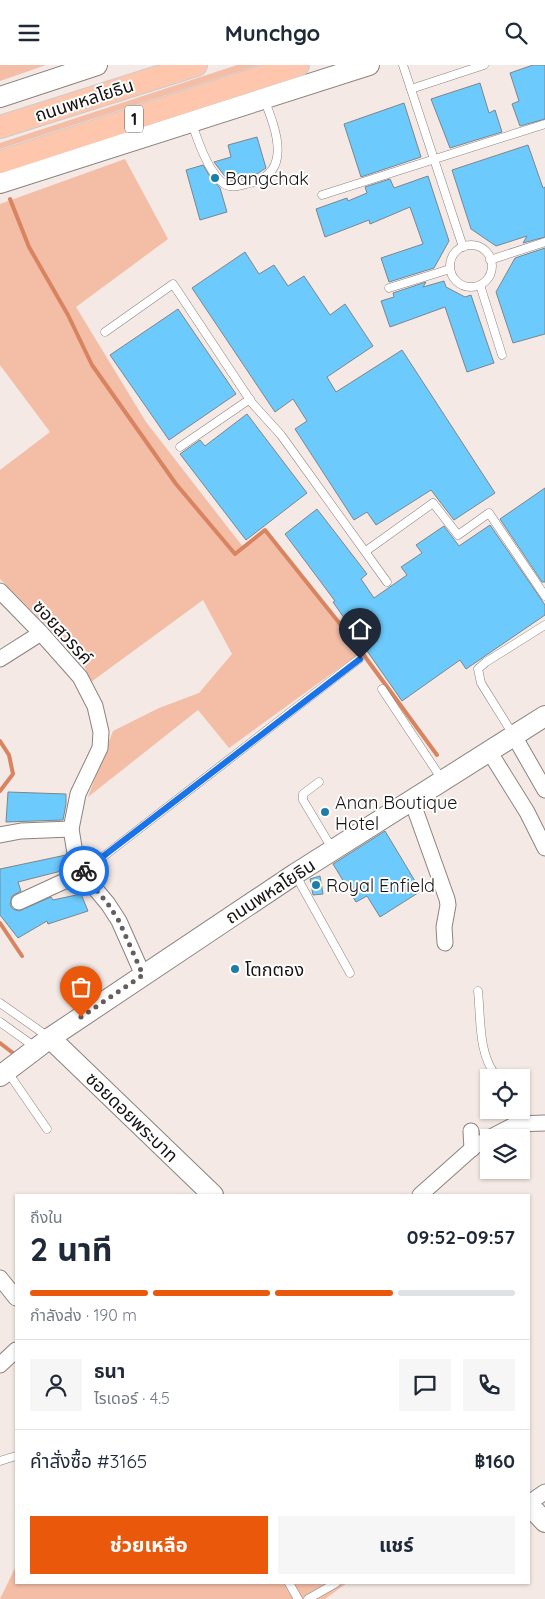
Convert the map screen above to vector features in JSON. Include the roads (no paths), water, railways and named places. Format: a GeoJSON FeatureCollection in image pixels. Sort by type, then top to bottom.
{"type":"FeatureCollection","features":[{"type":"Feature","properties":{"kind":"main road"},"geometry":{"type":"LineString","coordinates":[[0,97],[97,65]]}},
{"type":"Feature","properties":{"kind":"main road","name":"ถนนพหลโยธิน"},"geometry":{"type":"LineString","coordinates":[[0,127],[196,65]]}},
{"type":"Feature","properties":{"kind":"main road","name":"ถนนพหลโยธิน"},"geometry":{"type":"LineString","coordinates":[[0,162],[273,70],[298,65]]}},
{"type":"Feature","properties":{"kind":"main road","name":"1"},"geometry":{"type":"LineString","coordinates":[[0,183],[369,65]]}},
{"type":"Feature","properties":{"kind":"main road","name":"ถนนพหลโยธิน"},"geometry":{"type":"LineString","coordinates":[[3,1073],[143,975],[295,874],[545,716]]}},
{"type":"Feature","properties":{"kind":"main road","name":"ซอยดอยพระบาท"},"geometry":{"type":"LineString","coordinates":[[44,1043],[212,1194]]}},
{"type":"Feature","properties":{"kind":"main road"},"geometry":{"type":"LineString","coordinates":[[530,1505],[545,1522]]}},
{"type":"Feature","properties":{"kind":"street","name":"ซอยสวรรค์"},"geometry":{"type":"LineString","coordinates":[[0,591],[80,677],[95,706],[101,732],[100,748],[78,794],[71,829],[76,859],[82,873],[108,904],[119,921],[143,975]]}},
{"type":"Feature","properties":{"kind":"street"},"geometry":{"type":"LineString","coordinates":[[0,659],[41,633]]}},
{"type":"Feature","properties":{"kind":"street"},"geometry":{"type":"LineString","coordinates":[[514,736],[545,790]]}},
{"type":"Feature","properties":{"kind":"street"},"geometry":{"type":"LineString","coordinates":[[489,751],[527,812],[545,848]]}},
{"type":"Feature","properties":{"kind":"street"},"geometry":{"type":"LineString","coordinates":[[412,801],[447,899],[448,905],[444,927],[445,943]]}},
{"type":"Feature","properties":{"kind":"street"},"geometry":{"type":"LineString","coordinates":[[0,835],[21,831],[71,829]]}},
{"type":"Feature","properties":{"kind":"street"},"geometry":{"type":"LineString","coordinates":[[19,902],[82,873]]}},
{"type":"Feature","properties":{"kind":"street"},"geometry":{"type":"LineString","coordinates":[[501,1129],[513,1119]]}},
{"type":"Feature","properties":{"kind":"street"},"geometry":{"type":"LineString","coordinates":[[525,1119],[545,1123]]}},
{"type":"Feature","properties":{"kind":"street"},"geometry":{"type":"LineString","coordinates":[[471,1131],[472,1149]]}},
{"type":"Feature","properties":{"kind":"street"},"geometry":{"type":"LineString","coordinates":[[421,1194],[480,1144]]}},
{"type":"Feature","properties":{"kind":"street"},"geometry":{"type":"LineString","coordinates":[[0,1278],[15,1297]]}},
{"type":"Feature","properties":{"kind":"street"},"geometry":{"type":"LineString","coordinates":[[0,1365],[15,1351]]}},
{"type":"Feature","properties":{"kind":"street"},"geometry":{"type":"LineString","coordinates":[[530,1503],[545,1492]]}},
{"type":"Feature","properties":{"kind":"lane"},"geometry":{"type":"LineString","coordinates":[[403,65],[462,247]]}},
{"type":"Feature","properties":{"kind":"lane"},"geometry":{"type":"LineString","coordinates":[[411,89],[484,65]]}},
{"type":"Feature","properties":{"kind":"lane"},"geometry":{"type":"LineString","coordinates":[[191,122],[201,150],[224,184],[233,187],[255,182],[268,175],[276,163],[277,137],[264,99]]}},
{"type":"Feature","properties":{"kind":"lane"},"geometry":{"type":"LineString","coordinates":[[322,195],[545,123]]}},
{"type":"Feature","properties":{"kind":"lane"},"geometry":{"type":"LineString","coordinates":[[490,260],[545,242]]}},
{"type":"Feature","properties":{"kind":"lane"},"geometry":{"type":"LineString","coordinates":[[471,245],[478,247],[484,250],[490,260],[491,270],[489,276],[480,285],[466,286],[454,279],[450,269],[450,262],[453,255],[462,247],[471,245]]}},
{"type":"Feature","properties":{"kind":"lane"},"geometry":{"type":"LineString","coordinates":[[390,288],[450,269]]}},
{"type":"Feature","properties":{"kind":"lane"},"geometry":{"type":"LineString","coordinates":[[105,332],[173,284],[250,399],[281,435],[388,582]]}},
{"type":"Feature","properties":{"kind":"lane"},"geometry":{"type":"LineString","coordinates":[[480,285],[502,355]]}},
{"type":"Feature","properties":{"kind":"lane"},"geometry":{"type":"LineString","coordinates":[[180,447],[250,399]]}},
{"type":"Feature","properties":{"kind":"lane"},"geometry":{"type":"LineString","coordinates":[[366,551],[433,503],[458,535],[489,513],[545,596]]}},
{"type":"Feature","properties":{"kind":"lane"},"geometry":{"type":"LineString","coordinates":[[514,736],[481,683],[478,669],[545,625]]}},
{"type":"Feature","properties":{"kind":"lane"},"geometry":{"type":"LineString","coordinates":[[82,873],[360,659]]}},
{"type":"Feature","properties":{"kind":"lane"},"geometry":{"type":"LineString","coordinates":[[382,689],[443,781]]}},
{"type":"Feature","properties":{"kind":"lane"},"geometry":{"type":"LineString","coordinates":[[320,782],[306,790],[303,794],[303,800],[333,850]]}},
{"type":"Feature","properties":{"kind":"lane"},"geometry":{"type":"LineString","coordinates":[[295,874],[350,973]]}},
{"type":"Feature","properties":{"kind":"lane"},"geometry":{"type":"LineString","coordinates":[[478,991],[484,1054],[490,1069]]}},
{"type":"Feature","properties":{"kind":"lane"},"geometry":{"type":"LineString","coordinates":[[0,1003],[44,1043]]}},
{"type":"Feature","properties":{"kind":"lane"},"geometry":{"type":"LineString","coordinates":[[0,1022],[44,1043]]}},
{"type":"Feature","properties":{"kind":"lane"},"geometry":{"type":"LineString","coordinates":[[3,1073],[47,1129]]}},
{"type":"Feature","properties":{"kind":"lane"},"geometry":{"type":"LineString","coordinates":[[0,1461],[15,1456]]}},
{"type":"Feature","properties":{"kind":"lane"},"geometry":{"type":"LineString","coordinates":[[290,1584],[298,1599]]}},
{"type":"Feature","properties":{"kind":"lane"},"geometry":{"type":"LineString","coordinates":[[308,1599],[334,1584]]}},
{"type":"Feature","properties":{"kind":"waterway"},"geometry":{"type":"LineString","coordinates":[[10,199],[29,247],[68,315],[92,365],[176,484],[235,554],[265,530],[352,639],[437,755]]}},
{"type":"Feature","properties":{"kind":"waterway"},"geometry":{"type":"LineString","coordinates":[[0,741],[9,755],[13,774],[0,791]]}},
{"type":"Feature","properties":{"kind":"waterway"},"geometry":{"type":"LineString","coordinates":[[0,923],[22,956]]}},
{"type":"Feature","properties":{"kind":"waterway"},"geometry":{"type":"LineString","coordinates":[[0,1043],[13,1053]]}},
{"type":"Feature","properties":{"kind":"place","name":"Bangchak"},"geometry":{"type":"Point","coordinates":[215,178]}},
{"type":"Feature","properties":{"kind":"place","name":"Anan Boutique Hotel"},"geometry":{"type":"Point","coordinates":[325,812]}},
{"type":"Feature","properties":{"kind":"place","name":"Royal Enfield"},"geometry":{"type":"Point","coordinates":[316,885]}},
{"type":"Feature","properties":{"kind":"place","name":"โตกตอง"},"geometry":{"type":"Point","coordinates":[235,969]}}]}
